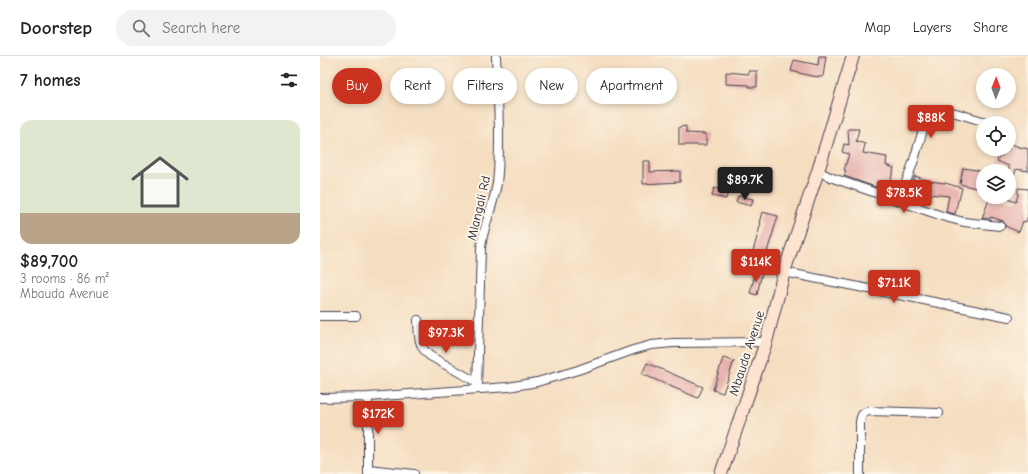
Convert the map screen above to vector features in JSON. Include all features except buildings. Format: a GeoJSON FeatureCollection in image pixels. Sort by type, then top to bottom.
{"type":"FeatureCollection","features":[{"type":"Feature","properties":{"kind":"street","name":"Mlangali Rd"},"geometry":{"type":"LineString","coordinates":[[478,386],[481,248],[484,227],[497,184],[499,165],[496,56]]}},
{"type":"Feature","properties":{"kind":"street","name":"Mbauda Avenue"},"geometry":{"type":"LineString","coordinates":[[721,474],[766,342],[784,272],[818,170],[853,56]]}},
{"type":"Feature","properties":{"kind":"street"},"geometry":{"type":"LineString","coordinates":[[899,201],[913,163],[927,117],[931,113],[938,110],[956,113],[976,119]]}},
{"type":"Feature","properties":{"kind":"street"},"geometry":{"type":"LineString","coordinates":[[818,170],[830,177],[954,220],[1000,226]]}},
{"type":"Feature","properties":{"kind":"street"},"geometry":{"type":"LineString","coordinates":[[784,272],[1009,317]]}},
{"type":"Feature","properties":{"kind":"street"},"geometry":{"type":"LineString","coordinates":[[320,316],[356,316]]}},
{"type":"Feature","properties":{"kind":"street"},"geometry":{"type":"LineString","coordinates":[[418,320],[420,343],[425,352],[478,386]]}},
{"type":"Feature","properties":{"kind":"street"},"geometry":{"type":"LineString","coordinates":[[320,398],[368,397],[478,386],[508,387],[537,382],[652,345],[673,343],[766,342]]}},
{"type":"Feature","properties":{"kind":"street"},"geometry":{"type":"LineString","coordinates":[[368,397],[368,471],[414,474]]}},
{"type":"Feature","properties":{"kind":"street"},"geometry":{"type":"LineString","coordinates":[[860,474],[861,415],[869,411],[939,413]]}}]}
